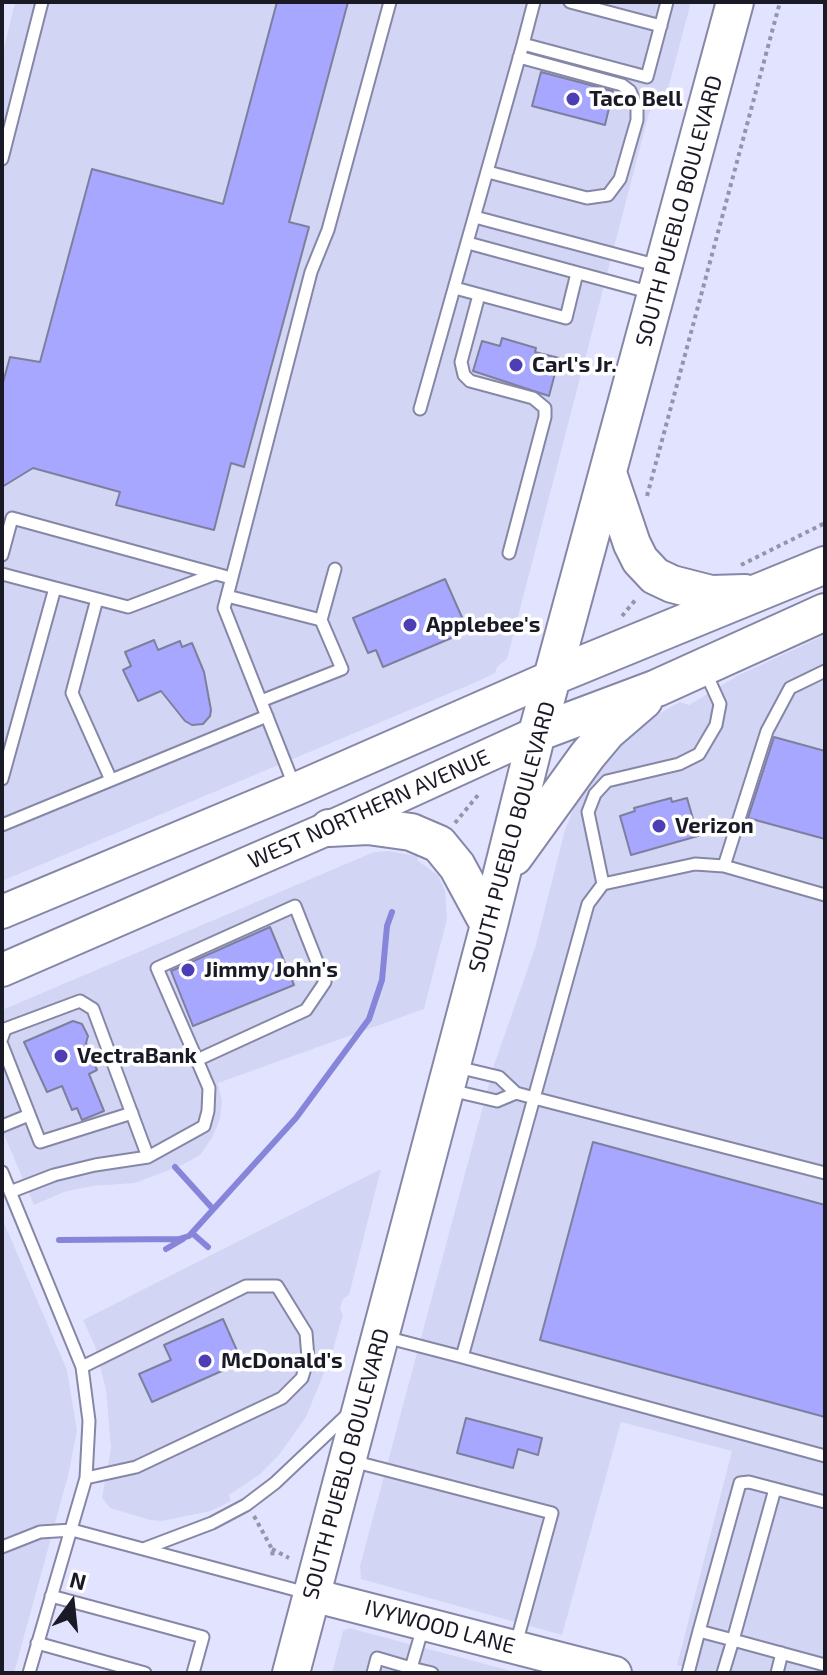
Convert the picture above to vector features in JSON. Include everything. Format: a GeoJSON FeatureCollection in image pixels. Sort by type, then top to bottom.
{"type":"FeatureCollection","features":[{"type":"Feature","properties":{"kind":"main road","name":"SOUTH PUEBLO BOULEVARD"},"geometry":{"type":"LineString","coordinates":[[291,1673],[537,733],[735,2]]}},
{"type":"Feature","properties":{"kind":"main road"},"geometry":{"type":"LineString","coordinates":[[608,473],[632,544],[640,560],[655,576],[672,584],[711,594],[745,581]]}},
{"type":"Feature","properties":{"kind":"main road","name":"WEST NORTHERN AVENUE"},"geometry":{"type":"LineString","coordinates":[[2,912],[296,789],[554,676],[745,581],[825,565]]}},
{"type":"Feature","properties":{"kind":"main road","name":"WEST NORTHERN AVENUE"},"geometry":{"type":"LineString","coordinates":[[2,970],[329,828],[537,733],[657,688],[825,612]]}},
{"type":"Feature","properties":{"kind":"main road"},"geometry":{"type":"LineString","coordinates":[[503,872],[587,756],[608,731],[657,688]]}},
{"type":"Feature","properties":{"kind":"main road"},"geometry":{"type":"LineString","coordinates":[[329,828],[368,826],[411,832],[439,844],[457,866],[489,925]]}},
{"type":"Feature","properties":{"kind":"main road","name":"IVYWOOD LANE"},"geometry":{"type":"LineString","coordinates":[[312,1595],[602,1671]]}},
{"type":"Feature","properties":{"kind":"lane"},"geometry":{"type":"LineString","coordinates":[[2,159],[42,2]]}},
{"type":"Feature","properties":{"kind":"lane"},"geometry":{"type":"LineString","coordinates":[[296,789],[224,608],[311,272],[328,230],[390,2]]}},
{"type":"Feature","properties":{"kind":"lane"},"geometry":{"type":"LineString","coordinates":[[420,409],[534,2]]}},
{"type":"Feature","properties":{"kind":"lane"},"geometry":{"type":"LineString","coordinates":[[570,2],[661,26]]}},
{"type":"Feature","properties":{"kind":"lane"},"geometry":{"type":"LineString","coordinates":[[523,44],[647,77],[667,2]]}},
{"type":"Feature","properties":{"kind":"lane"},"geometry":{"type":"LineString","coordinates":[[488,172],[587,198],[598,198],[615,189],[625,165],[637,120],[637,108],[630,91],[622,85],[519,57]]}},
{"type":"Feature","properties":{"kind":"lane"},"geometry":{"type":"LineString","coordinates":[[475,217],[660,281]]}},
{"type":"Feature","properties":{"kind":"lane"},"geometry":{"type":"LineString","coordinates":[[468,243],[577,273],[660,281]]}},
{"type":"Feature","properties":{"kind":"lane"},"geometry":{"type":"LineString","coordinates":[[455,288],[566,318],[577,273]]}},
{"type":"Feature","properties":{"kind":"lane"},"geometry":{"type":"LineString","coordinates":[[479,295],[461,369],[470,381],[540,402],[545,408],[509,553]]}},
{"type":"Feature","properties":{"kind":"lane"},"geometry":{"type":"LineString","coordinates":[[2,555],[12,518],[231,578]]}},
{"type":"Feature","properties":{"kind":"lane"},"geometry":{"type":"LineString","coordinates":[[261,701],[342,669],[321,620],[335,569]]}},
{"type":"Feature","properties":{"kind":"lane"},"geometry":{"type":"LineString","coordinates":[[2,574],[128,607],[216,574]]}},
{"type":"Feature","properties":{"kind":"lane"},"geometry":{"type":"LineString","coordinates":[[2,779],[55,588]]}},
{"type":"Feature","properties":{"kind":"lane"},"geometry":{"type":"LineString","coordinates":[[227,596],[321,620]]}},
{"type":"Feature","properties":{"kind":"lane"},"geometry":{"type":"LineString","coordinates":[[97,599],[72,693],[111,780]]}},
{"type":"Feature","properties":{"kind":"lane"},"geometry":{"type":"LineString","coordinates":[[603,884],[588,812],[595,794],[607,781],[679,764],[699,754],[716,725],[720,704],[703,667]]}},
{"type":"Feature","properties":{"kind":"lane"},"geometry":{"type":"LineString","coordinates":[[724,866],[767,731],[790,688],[825,671]]}},
{"type":"Feature","properties":{"kind":"lane"},"geometry":{"type":"LineString","coordinates":[[2,825],[267,716]]}},
{"type":"Feature","properties":{"kind":"lane"},"geometry":{"type":"LineString","coordinates":[[462,1357],[588,904],[603,884],[695,864],[724,866],[825,895]]}},
{"type":"Feature","properties":{"kind":"lane"},"geometry":{"type":"LineString","coordinates":[[10,1192],[82,1168],[148,1157],[204,1126],[209,1088],[157,968],[295,906],[325,982],[306,1010],[197,1060]]}},
{"type":"Feature","properties":{"kind":"lane"},"geometry":{"type":"LineString","coordinates":[[2,1038],[5,1029],[80,1001],[93,1009],[148,1157]]}},
{"type":"Feature","properties":{"kind":"lane"},"geometry":{"type":"LineString","coordinates":[[2,1045],[40,1142],[132,1113]]}},
{"type":"Feature","properties":{"kind":"lane"},"geometry":{"type":"LineString","coordinates":[[449,1077],[497,1101],[516,1093]]}},
{"type":"Feature","properties":{"kind":"lane"},"geometry":{"type":"LineString","coordinates":[[449,1077],[499,1077],[516,1093],[825,1173]]}},
{"type":"Feature","properties":{"kind":"lane"},"geometry":{"type":"LineString","coordinates":[[2,1126],[29,1115]]}},
{"type":"Feature","properties":{"kind":"lane"},"geometry":{"type":"LineString","coordinates":[[2,1172],[82,1367],[89,1421],[86,1478],[29,1673]]}},
{"type":"Feature","properties":{"kind":"lane"},"geometry":{"type":"LineString","coordinates":[[82,1367],[246,1286],[277,1286],[306,1333],[308,1358],[302,1378],[282,1398],[136,1467],[86,1478]]}},
{"type":"Feature","properties":{"kind":"lane"},"geometry":{"type":"LineString","coordinates":[[380,1336],[825,1456]]}},
{"type":"Feature","properties":{"kind":"lane"},"geometry":{"type":"LineString","coordinates":[[146,1548],[212,1523],[246,1505],[275,1483],[363,1400]]}},
{"type":"Feature","properties":{"kind":"lane"},"geometry":{"type":"LineString","coordinates":[[347,1460],[552,1513],[516,1647]]}},
{"type":"Feature","properties":{"kind":"lane"},"geometry":{"type":"LineString","coordinates":[[688,1673],[740,1483],[749,1482],[825,1502]]}},
{"type":"Feature","properties":{"kind":"lane"},"geometry":{"type":"LineString","coordinates":[[723,1673],[775,1489]]}},
{"type":"Feature","properties":{"kind":"lane"},"geometry":{"type":"LineString","coordinates":[[2,1547],[40,1532],[72,1530],[312,1595]]}},
{"type":"Feature","properties":{"kind":"lane"},"geometry":{"type":"LineString","coordinates":[[51,1596],[203,1637],[193,1673]]}},
{"type":"Feature","properties":{"kind":"lane"},"geometry":{"type":"LineString","coordinates":[[411,1668],[424,1623]]}},
{"type":"Feature","properties":{"kind":"lane"},"geometry":{"type":"LineString","coordinates":[[699,1631],[825,1665]]}},
{"type":"Feature","properties":{"kind":"lane"},"geometry":{"type":"LineString","coordinates":[[37,1643],[145,1673]]}},
{"type":"Feature","properties":{"kind":"lane"},"geometry":{"type":"LineString","coordinates":[[777,1673],[782,1653]]}},
{"type":"Feature","properties":{"kind":"lane"},"geometry":{"type":"LineString","coordinates":[[373,1673],[377,1658],[429,1673]]}},
{"type":"Feature","properties":{"kind":"path"},"geometry":{"type":"LineString","coordinates":[[647,496],[780,2]]}},
{"type":"Feature","properties":{"kind":"path"},"geometry":{"type":"LineString","coordinates":[[745,581],[825,523]]}},
{"type":"Feature","properties":{"kind":"path"},"geometry":{"type":"LineString","coordinates":[[614,626],[638,597]]}},
{"type":"Feature","properties":{"kind":"path"},"geometry":{"type":"LineString","coordinates":[[453,824],[478,795]]}},
{"type":"Feature","properties":{"kind":"path"},"geometry":{"type":"LineString","coordinates":[[252,1514],[272,1549],[273,1559]]}},
{"type":"Feature","properties":{"kind":"path"},"geometry":{"type":"LineString","coordinates":[[272,1549],[289,1558]]}},
{"type":"Feature","properties":{"kind":"shaded area"},"geometry":{"type":"Polygon","coordinates":[[[15,2],[691,2],[668,89],[649,113],[507,659],[495,673],[474,683],[2,881],[2,57],[15,2]]]}},
{"type":"Feature","properties":{"kind":"shaded area"},"geometry":{"type":"Polygon","coordinates":[[[825,635],[825,1673],[707,1673],[677,1665],[732,1451],[621,1422],[562,1635],[361,1579],[360,1566],[494,1065],[535,948],[565,830],[580,792],[620,741],[644,722],[680,702],[689,705],[737,676],[825,635]]]}},
{"type":"Feature","properties":{"kind":"shaded area"},"geometry":{"type":"Polygon","coordinates":[[[374,852],[417,856],[418,861],[438,875],[445,891],[447,919],[424,1009],[218,1083],[222,1102],[220,1119],[212,1138],[200,1155],[182,1165],[135,1183],[92,1186],[64,1192],[34,1205],[2,1130],[2,1010],[374,852]]]}},
{"type":"Feature","properties":{"kind":"shaded area"},"geometry":{"type":"Polygon","coordinates":[[[381,1169],[349,1295],[343,1299],[340,1309],[343,1315],[332,1353],[306,1417],[279,1455],[259,1475],[229,1495],[231,1501],[211,1511],[162,1521],[110,1508],[102,1498],[111,1448],[106,1390],[95,1346],[83,1320],[381,1169]]]}},
{"type":"Feature","properties":{"kind":"shaded area"},"geometry":{"type":"Polygon","coordinates":[[[2,1218],[67,1370],[77,1431],[68,1476],[14,1673],[2,1673],[2,1218]]]}},
{"type":"Feature","properties":{"kind":"shaded area"},"geometry":{"type":"Polygon","coordinates":[[[349,1628],[519,1673],[332,1673],[343,1631],[349,1628]]]}},
{"type":"Feature","properties":{"kind":"building"},"geometry":{"type":"Polygon","coordinates":[[[277,2],[348,2],[289,222],[309,227],[244,467],[231,463],[214,530],[116,505],[120,492],[33,468],[2,487],[2,386],[10,357],[40,362],[92,169],[223,204],[277,2]]]}},
{"type":"Feature","properties":{"kind":"building","name":"Taco Bell"},"geometry":{"type":"Polygon","coordinates":[[[541,72],[613,91],[605,125],[532,106],[541,72]]]}},
{"type":"Feature","properties":{"kind":"building","name":"Carl's Jr."},"geometry":{"type":"Polygon","coordinates":[[[502,338],[559,358],[549,396],[473,371],[482,341],[500,346],[502,338]]]}},
{"type":"Feature","properties":{"kind":"building","name":"Applebee's"},"geometry":{"type":"Polygon","coordinates":[[[445,579],[468,631],[383,667],[376,650],[368,653],[353,618],[445,579]]]}},
{"type":"Feature","properties":{"kind":"building"},"geometry":{"type":"Polygon","coordinates":[[[154,640],[158,650],[180,641],[182,647],[192,643],[204,672],[211,710],[203,724],[192,725],[185,721],[161,691],[138,701],[123,670],[131,666],[125,652],[154,640]]]}},
{"type":"Feature","properties":{"kind":"building"},"geometry":{"type":"Polygon","coordinates":[[[774,737],[825,751],[825,839],[748,818],[774,737]]]}},
{"type":"Feature","properties":{"kind":"building","name":"Verizon"},"geometry":{"type":"Polygon","coordinates":[[[671,798],[672,802],[687,798],[698,836],[631,855],[620,816],[635,811],[634,808],[671,798]]]}},
{"type":"Feature","properties":{"kind":"building"},"geometry":{"type":"Polygon","coordinates":[[[270,927],[294,985],[193,1026],[171,971],[270,927]]]}},
{"type":"Feature","properties":{"kind":"building","name":"VectraBank"},"geometry":{"type":"Polygon","coordinates":[[[73,1021],[82,1024],[88,1036],[86,1043],[97,1070],[89,1074],[104,1111],[82,1120],[77,1108],[72,1110],[62,1086],[47,1092],[24,1042],[73,1021]]]}},
{"type":"Feature","properties":{"kind":"building"},"geometry":{"type":"Polygon","coordinates":[[[593,1142],[825,1205],[825,1417],[540,1340],[593,1142]]]}},
{"type":"Feature","properties":{"kind":"building","name":"McDonald's"},"geometry":{"type":"Polygon","coordinates":[[[223,1319],[242,1362],[152,1402],[139,1374],[171,1360],[164,1345],[223,1319]]]}},
{"type":"Feature","properties":{"kind":"building"},"geometry":{"type":"Polygon","coordinates":[[[466,1418],[542,1438],[538,1455],[518,1449],[513,1468],[457,1453],[466,1418]]]}},
{"type":"Feature","properties":{"kind":"waterway"},"geometry":{"type":"LineString","coordinates":[[59,1240],[179,1239],[189,1236],[296,1118],[369,1019],[382,980],[387,926],[392,912]]}},
{"type":"Feature","properties":{"kind":"waterway"},"geometry":{"type":"LineString","coordinates":[[175,1167],[213,1209]]}},
{"type":"Feature","properties":{"kind":"waterway"},"geometry":{"type":"LineString","coordinates":[[192,1233],[208,1247]]}},
{"type":"Feature","properties":{"kind":"waterway"},"geometry":{"type":"LineString","coordinates":[[166,1249],[183,1239]]}},
{"type":"Feature","properties":{"kind":"place","name":"Taco Bell"},"geometry":{"type":"Point","coordinates":[573,99]}},
{"type":"Feature","properties":{"kind":"place","name":"Carl's Jr."},"geometry":{"type":"Point","coordinates":[516,365]}},
{"type":"Feature","properties":{"kind":"place","name":"Applebee's"},"geometry":{"type":"Point","coordinates":[410,625]}},
{"type":"Feature","properties":{"kind":"place","name":"Verizon"},"geometry":{"type":"Point","coordinates":[659,826]}},
{"type":"Feature","properties":{"kind":"place","name":"Jimmy John's"},"geometry":{"type":"Point","coordinates":[188,970]}},
{"type":"Feature","properties":{"kind":"place","name":"VectraBank"},"geometry":{"type":"Point","coordinates":[61,1056]}},
{"type":"Feature","properties":{"kind":"place","name":"McDonald's"},"geometry":{"type":"Point","coordinates":[205,1361]}}]}
